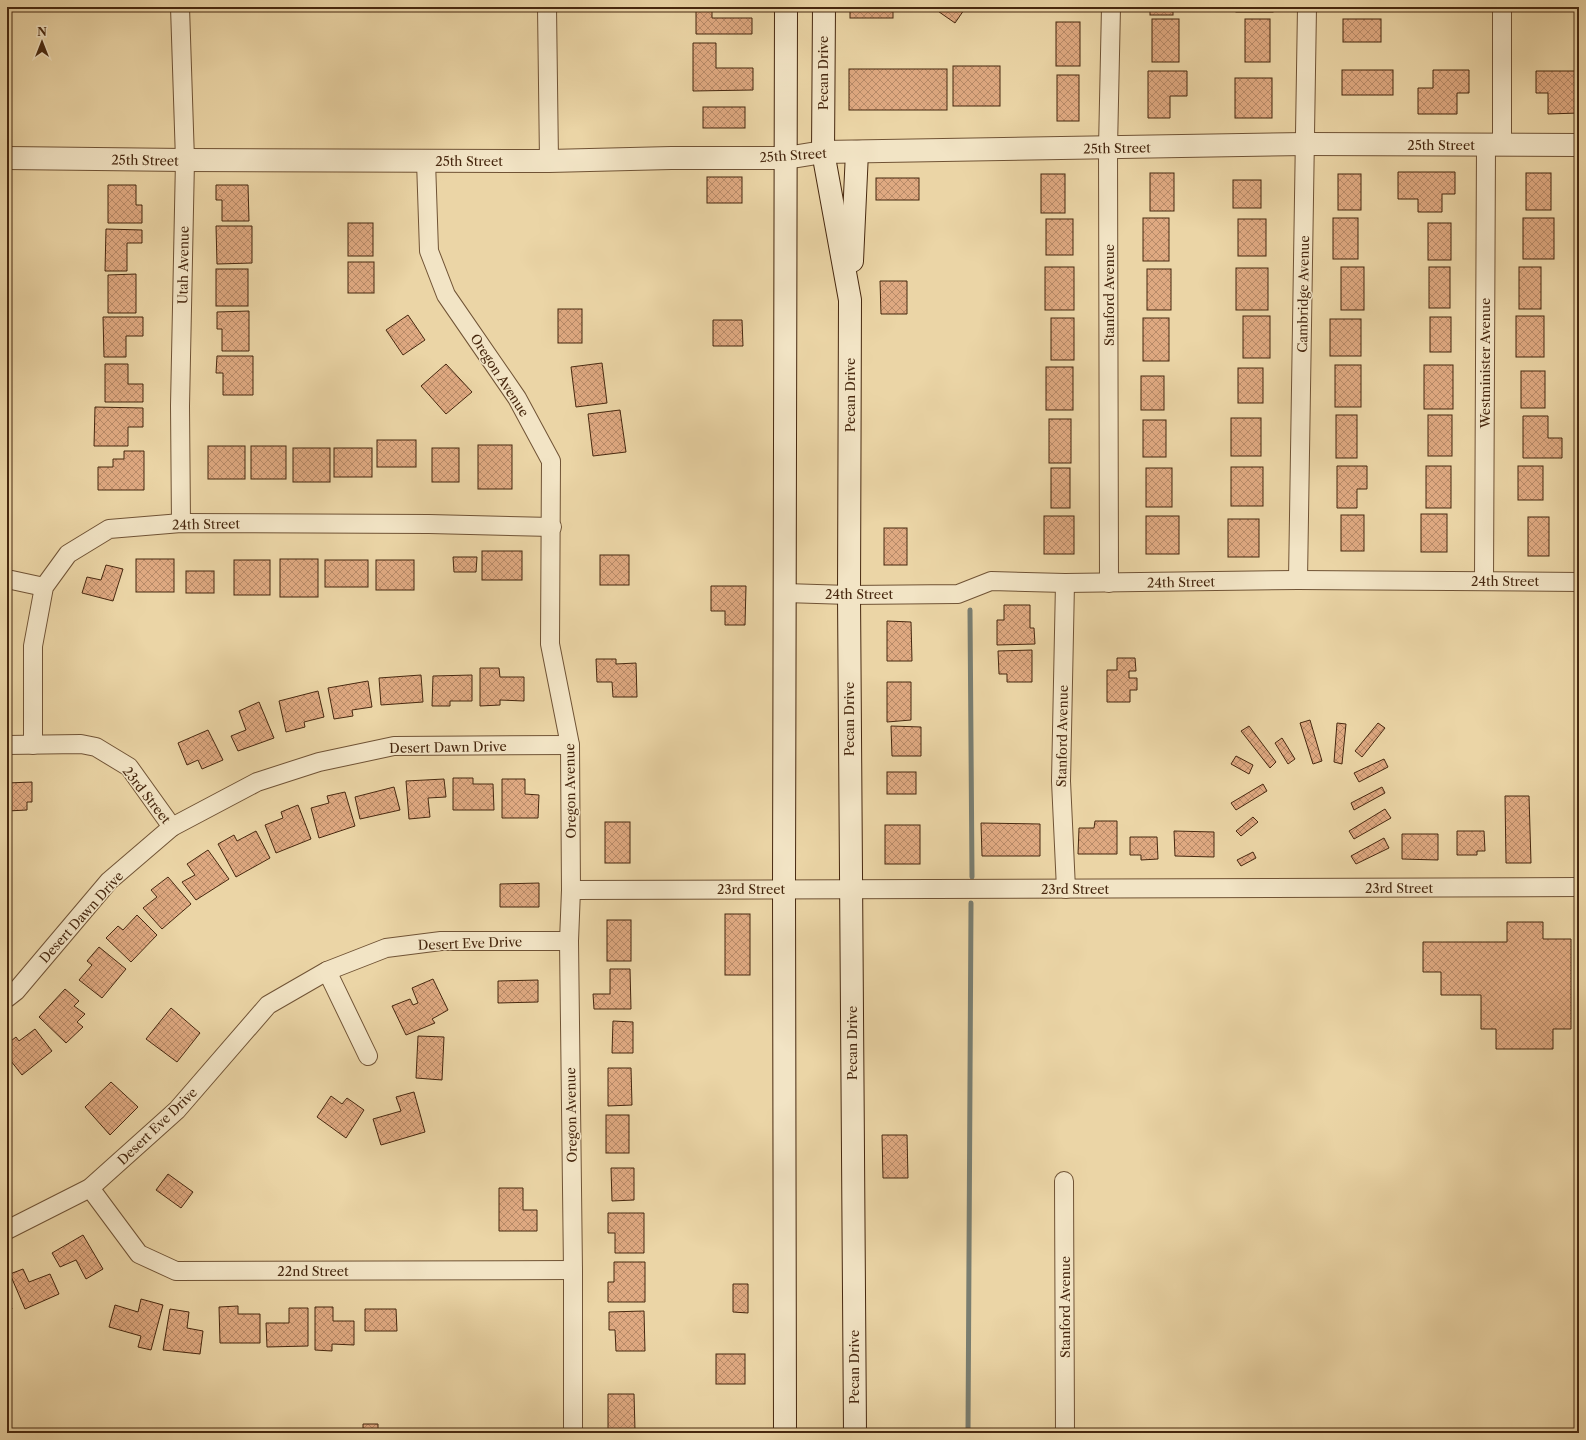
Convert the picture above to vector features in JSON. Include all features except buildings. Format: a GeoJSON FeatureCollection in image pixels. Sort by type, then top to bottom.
{"type":"FeatureCollection","features":[{"type":"Feature","properties":{"kind":"main road"},"geometry":{"type":"LineString","coordinates":[[785,1433],[784,888],[786,593],[786,7]]}},
{"type":"Feature","properties":{"kind":"main road","name":"Pecan Drive"},"geometry":{"type":"LineString","coordinates":[[824,7],[823,152],[850,300],[850,888],[855,1433]]}},
{"type":"Feature","properties":{"kind":"main road","name":"25th Street"},"geometry":{"type":"LineString","coordinates":[[7,158],[549,161],[671,158],[786,158],[823,152],[1306,144],[1579,145]]}},
{"type":"Feature","properties":{"kind":"main road"},"geometry":{"type":"LineString","coordinates":[[850,300],[857,152]]}},
{"type":"Feature","properties":{"kind":"street","name":"Utah Avenue"},"geometry":{"type":"LineString","coordinates":[[180,7],[185,160],[180,406],[181,523]]}},
{"type":"Feature","properties":{"kind":"street"},"geometry":{"type":"LineString","coordinates":[[547,7],[549,161]]}},
{"type":"Feature","properties":{"kind":"street","name":"Stanford Avenue"},"geometry":{"type":"LineString","coordinates":[[1109,583],[1108,148],[1111,7]]}},
{"type":"Feature","properties":{"kind":"street","name":"Cambridge Avenue"},"geometry":{"type":"LineString","coordinates":[[1298,580],[1307,7]]}},
{"type":"Feature","properties":{"kind":"street","name":"Westminister Avenue"},"geometry":{"type":"LineString","coordinates":[[1484,581],[1494,145],[1502,7]]}},
{"type":"Feature","properties":{"kind":"street","name":"Oregon Avenue"},"geometry":{"type":"LineString","coordinates":[[426,161],[429,251],[446,295],[518,398],[551,461],[552,527],[550,644],[570,745],[571,890],[569,941],[573,1270],[573,1433]]}},
{"type":"Feature","properties":{"kind":"street","name":"24th Street"},"geometry":{"type":"LineString","coordinates":[[33,745],[33,646],[44,587],[68,554],[109,529],[181,523],[429,524],[552,527]]}},
{"type":"Feature","properties":{"kind":"street"},"geometry":{"type":"LineString","coordinates":[[7,579],[44,587]]}},
{"type":"Feature","properties":{"kind":"street","name":"24th Street"},"geometry":{"type":"LineString","coordinates":[[786,593],[849,595],[958,594],[991,581],[1065,583],[1298,580],[1579,582]]}},
{"type":"Feature","properties":{"kind":"street","name":"Stanford Avenue"},"geometry":{"type":"LineString","coordinates":[[1065,583],[1061,781],[1066,889]]}},
{"type":"Feature","properties":{"kind":"street","name":"23rd Street"},"geometry":{"type":"LineString","coordinates":[[7,745],[81,744],[96,747],[129,767],[172,827]]}},
{"type":"Feature","properties":{"kind":"street","name":"Desert Dawn Drive"},"geometry":{"type":"LineString","coordinates":[[7,998],[16,991],[109,881],[172,827],[257,782],[319,762],[394,746],[570,745]]}},
{"type":"Feature","properties":{"kind":"street","name":"23rd Street"},"geometry":{"type":"LineString","coordinates":[[571,890],[784,888],[1066,889],[1579,887]]}},
{"type":"Feature","properties":{"kind":"street","name":"Desert Eve Drive"},"geometry":{"type":"LineString","coordinates":[[7,1230],[90,1188],[177,1110],[268,1005],[327,971],[386,948],[441,941],[569,941]]}},
{"type":"Feature","properties":{"kind":"street"},"geometry":{"type":"LineString","coordinates":[[327,971],[368,1056]]}},
{"type":"Feature","properties":{"kind":"street","name":"Stanford Avenue"},"geometry":{"type":"LineString","coordinates":[[1064,1181],[1065,1433]]}},
{"type":"Feature","properties":{"kind":"street","name":"22nd Street"},"geometry":{"type":"LineString","coordinates":[[90,1188],[139,1254],[176,1271],[573,1270]]}},
{"type":"Feature","properties":{"kind":"waterway"},"geometry":{"type":"LineString","coordinates":[[970,610],[972,877]]}},
{"type":"Feature","properties":{"kind":"waterway"},"geometry":{"type":"LineString","coordinates":[[968,1433],[971,903]]}}]}
